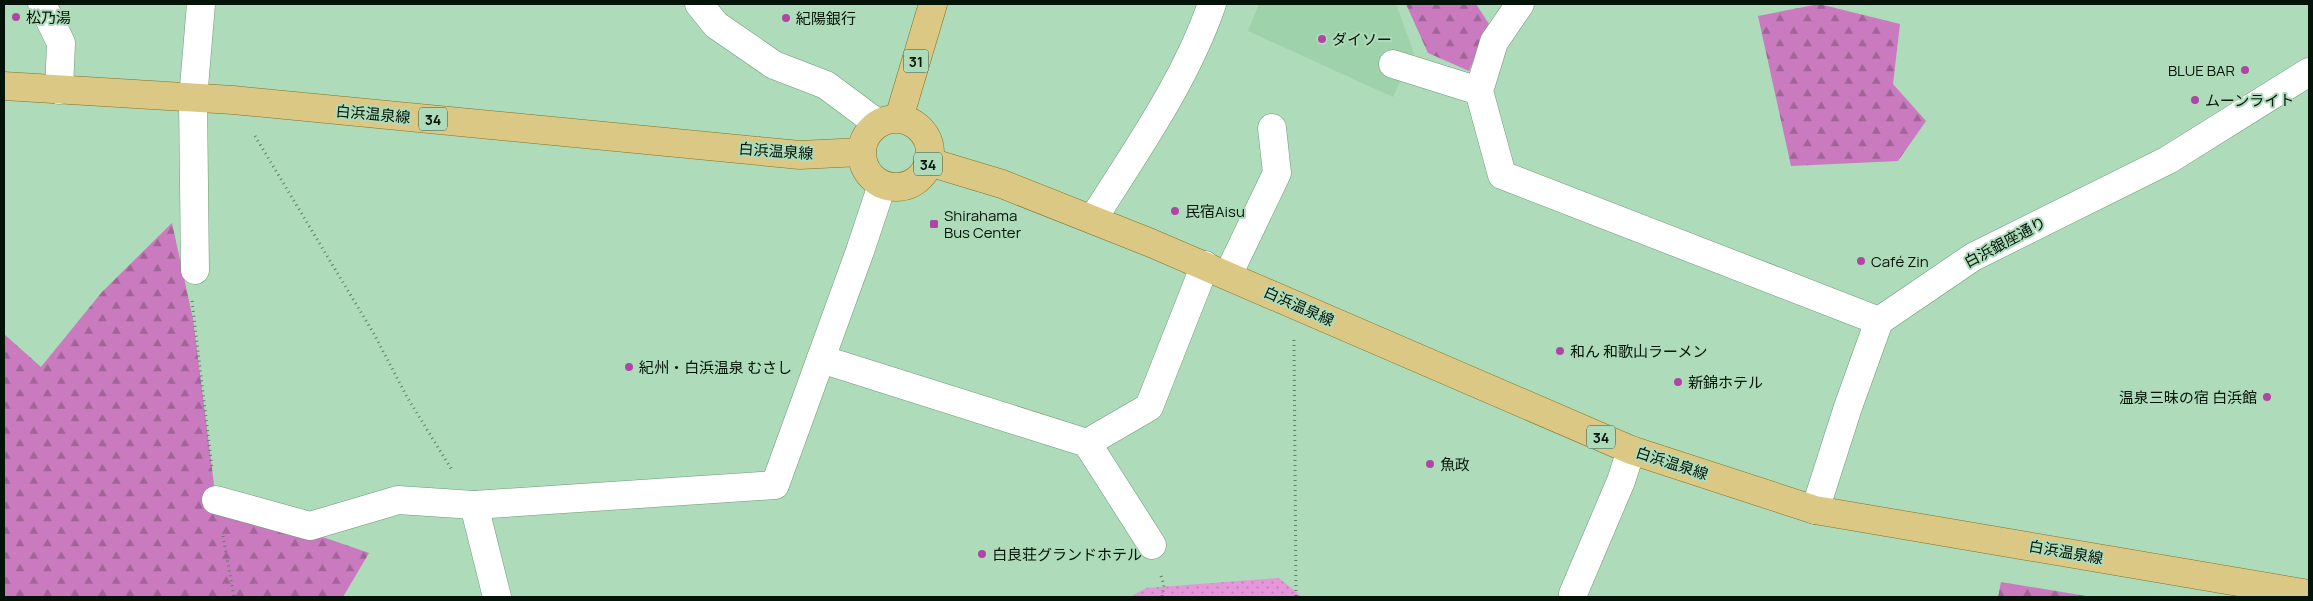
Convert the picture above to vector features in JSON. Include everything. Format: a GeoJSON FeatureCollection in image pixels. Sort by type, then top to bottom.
{"type":"FeatureCollection","features":[{"type":"Feature","properties":{"kind":"main road","name":"31"},"geometry":{"type":"LineString","coordinates":[[888,121],[933,4]]}},
{"type":"Feature","properties":{"kind":"main road","name":"白浜温泉線"},"geometry":{"type":"LineString","coordinates":[[4,86],[234,100],[800,155],[861,152]]}},
{"type":"Feature","properties":{"kind":"main road"},"geometry":{"type":"LineString","coordinates":[[882,184],[867,171],[861,152],[869,131],[888,121]]}},
{"type":"Feature","properties":{"kind":"main road","name":"34"},"geometry":{"type":"LineString","coordinates":[[882,184],[891,187],[911,184],[919,178],[929,162],[930,151],[924,133],[918,126],[888,121]]}},
{"type":"Feature","properties":{"kind":"main road","name":"白浜温泉線"},"geometry":{"type":"LineString","coordinates":[[929,162],[1002,184],[1093,219],[1216,270],[1631,450],[1815,510],[2309,594]]}},
{"type":"Feature","properties":{"kind":"street"},"geometry":{"type":"LineString","coordinates":[[42,4],[61,43],[59,90]]}},
{"type":"Feature","properties":{"kind":"street"},"geometry":{"type":"LineString","coordinates":[[195,270],[193,98],[201,4]]}},
{"type":"Feature","properties":{"kind":"street"},"geometry":{"type":"LineString","coordinates":[[699,4],[719,14],[774,65],[826,85],[888,121]]}},
{"type":"Feature","properties":{"kind":"street"},"geometry":{"type":"LineString","coordinates":[[1093,219],[1173,92],[1203,30],[1212,4]]}},
{"type":"Feature","properties":{"kind":"street"},"geometry":{"type":"LineString","coordinates":[[1520,4],[1494,42],[1479,91],[1502,175],[1879,321],[1848,407],[1815,510]]}},
{"type":"Feature","properties":{"kind":"street"},"geometry":{"type":"LineString","coordinates":[[1394,64],[1479,91]]}},
{"type":"Feature","properties":{"kind":"street","name":"白浜銀座通り"},"geometry":{"type":"LineString","coordinates":[[1879,321],[1973,257],[2168,160],[2309,72]]}},
{"type":"Feature","properties":{"kind":"street"},"geometry":{"type":"LineString","coordinates":[[1087,443],[1148,407],[1216,270],[1277,173],[1272,128]]}},
{"type":"Feature","properties":{"kind":"street"},"geometry":{"type":"LineString","coordinates":[[216,500],[310,526],[398,500],[474,505],[774,485],[821,359],[882,184]]}},
{"type":"Feature","properties":{"kind":"street"},"geometry":{"type":"LineString","coordinates":[[821,359],[1087,443],[1152,546]]}},
{"type":"Feature","properties":{"kind":"street"},"geometry":{"type":"LineString","coordinates":[[1573,594],[1621,481],[1631,450]]}},
{"type":"Feature","properties":{"kind":"street"},"geometry":{"type":"LineString","coordinates":[[474,505],[497,597]]}},
{"type":"Feature","properties":{"kind":"path"},"geometry":{"type":"LineString","coordinates":[[234,100],[374,334],[408,398],[474,505]]}},
{"type":"Feature","properties":{"kind":"path"},"geometry":{"type":"LineString","coordinates":[[1296,305],[1294,342],[1296,597]]}},
{"type":"Feature","properties":{"kind":"path"},"geometry":{"type":"LineString","coordinates":[[192,309],[216,500],[234,597]]}},
{"type":"Feature","properties":{"kind":"shaded area"},"geometry":{"type":"Polygon","coordinates":[[[1259,4],[1396,4],[1414,53],[1393,97],[1248,31],[1259,4]]]}},
{"type":"Feature","properties":{"kind":"shaded area"},"geometry":{"type":"Polygon","coordinates":[[[1279,578],[1302,597],[1130,597],[1146,588],[1279,578]]]}},
{"type":"Feature","properties":{"kind":"green space"},"geometry":{"type":"Polygon","coordinates":[[[1406,4],[1476,4],[1489,24],[1469,71],[1428,53],[1406,4]]]}},
{"type":"Feature","properties":{"kind":"green space"},"geometry":{"type":"Polygon","coordinates":[[[1819,4],[1900,24],[1893,84],[1926,121],[1898,161],[1791,166],[1758,16],[1819,4]]]}},
{"type":"Feature","properties":{"kind":"green space"},"geometry":{"type":"Polygon","coordinates":[[[172,223],[193,319],[216,500],[369,553],[343,597],[4,597],[4,334],[41,367],[102,292],[172,223]]]}},
{"type":"Feature","properties":{"kind":"green space"},"geometry":{"type":"Polygon","coordinates":[[[2001,582],[2092,597],[1998,597],[2001,582]]]}},
{"type":"Feature","properties":{"kind":"place","name":"松乃湯"},"geometry":{"type":"Point","coordinates":[16,17]}},
{"type":"Feature","properties":{"kind":"place","name":"紀陽銀行"},"geometry":{"type":"Point","coordinates":[786,18]}},
{"type":"Feature","properties":{"kind":"place","name":"ダイソー"},"geometry":{"type":"Point","coordinates":[1322,39]}},
{"type":"Feature","properties":{"kind":"place","name":"BLUE BAR"},"geometry":{"type":"Point","coordinates":[2245,70]}},
{"type":"Feature","properties":{"kind":"place","name":"ムーンライト"},"geometry":{"type":"Point","coordinates":[2195,100]}},
{"type":"Feature","properties":{"kind":"place","name":"民宿Aisu"},"geometry":{"type":"Point","coordinates":[1175,211]}},
{"type":"Feature","properties":{"kind":"place","name":"Shirahama Bus Center"},"geometry":{"type":"Point","coordinates":[934,224]}},
{"type":"Feature","properties":{"kind":"place","name":"Café Zin"},"geometry":{"type":"Point","coordinates":[1861,261]}},
{"type":"Feature","properties":{"kind":"place","name":"和ん 和歌山ラーメン"},"geometry":{"type":"Point","coordinates":[1560,351]}},
{"type":"Feature","properties":{"kind":"place","name":"紀州・白浜温泉 むさし"},"geometry":{"type":"Point","coordinates":[629,367]}},
{"type":"Feature","properties":{"kind":"place","name":"新錦ホテル"},"geometry":{"type":"Point","coordinates":[1678,382]}},
{"type":"Feature","properties":{"kind":"place","name":"温泉三昧の宿 白浜館"},"geometry":{"type":"Point","coordinates":[2267,397]}},
{"type":"Feature","properties":{"kind":"place","name":"魚政"},"geometry":{"type":"Point","coordinates":[1430,464]}},
{"type":"Feature","properties":{"kind":"place","name":"白良荘グランドホテル"},"geometry":{"type":"Point","coordinates":[982,554]}}]}
